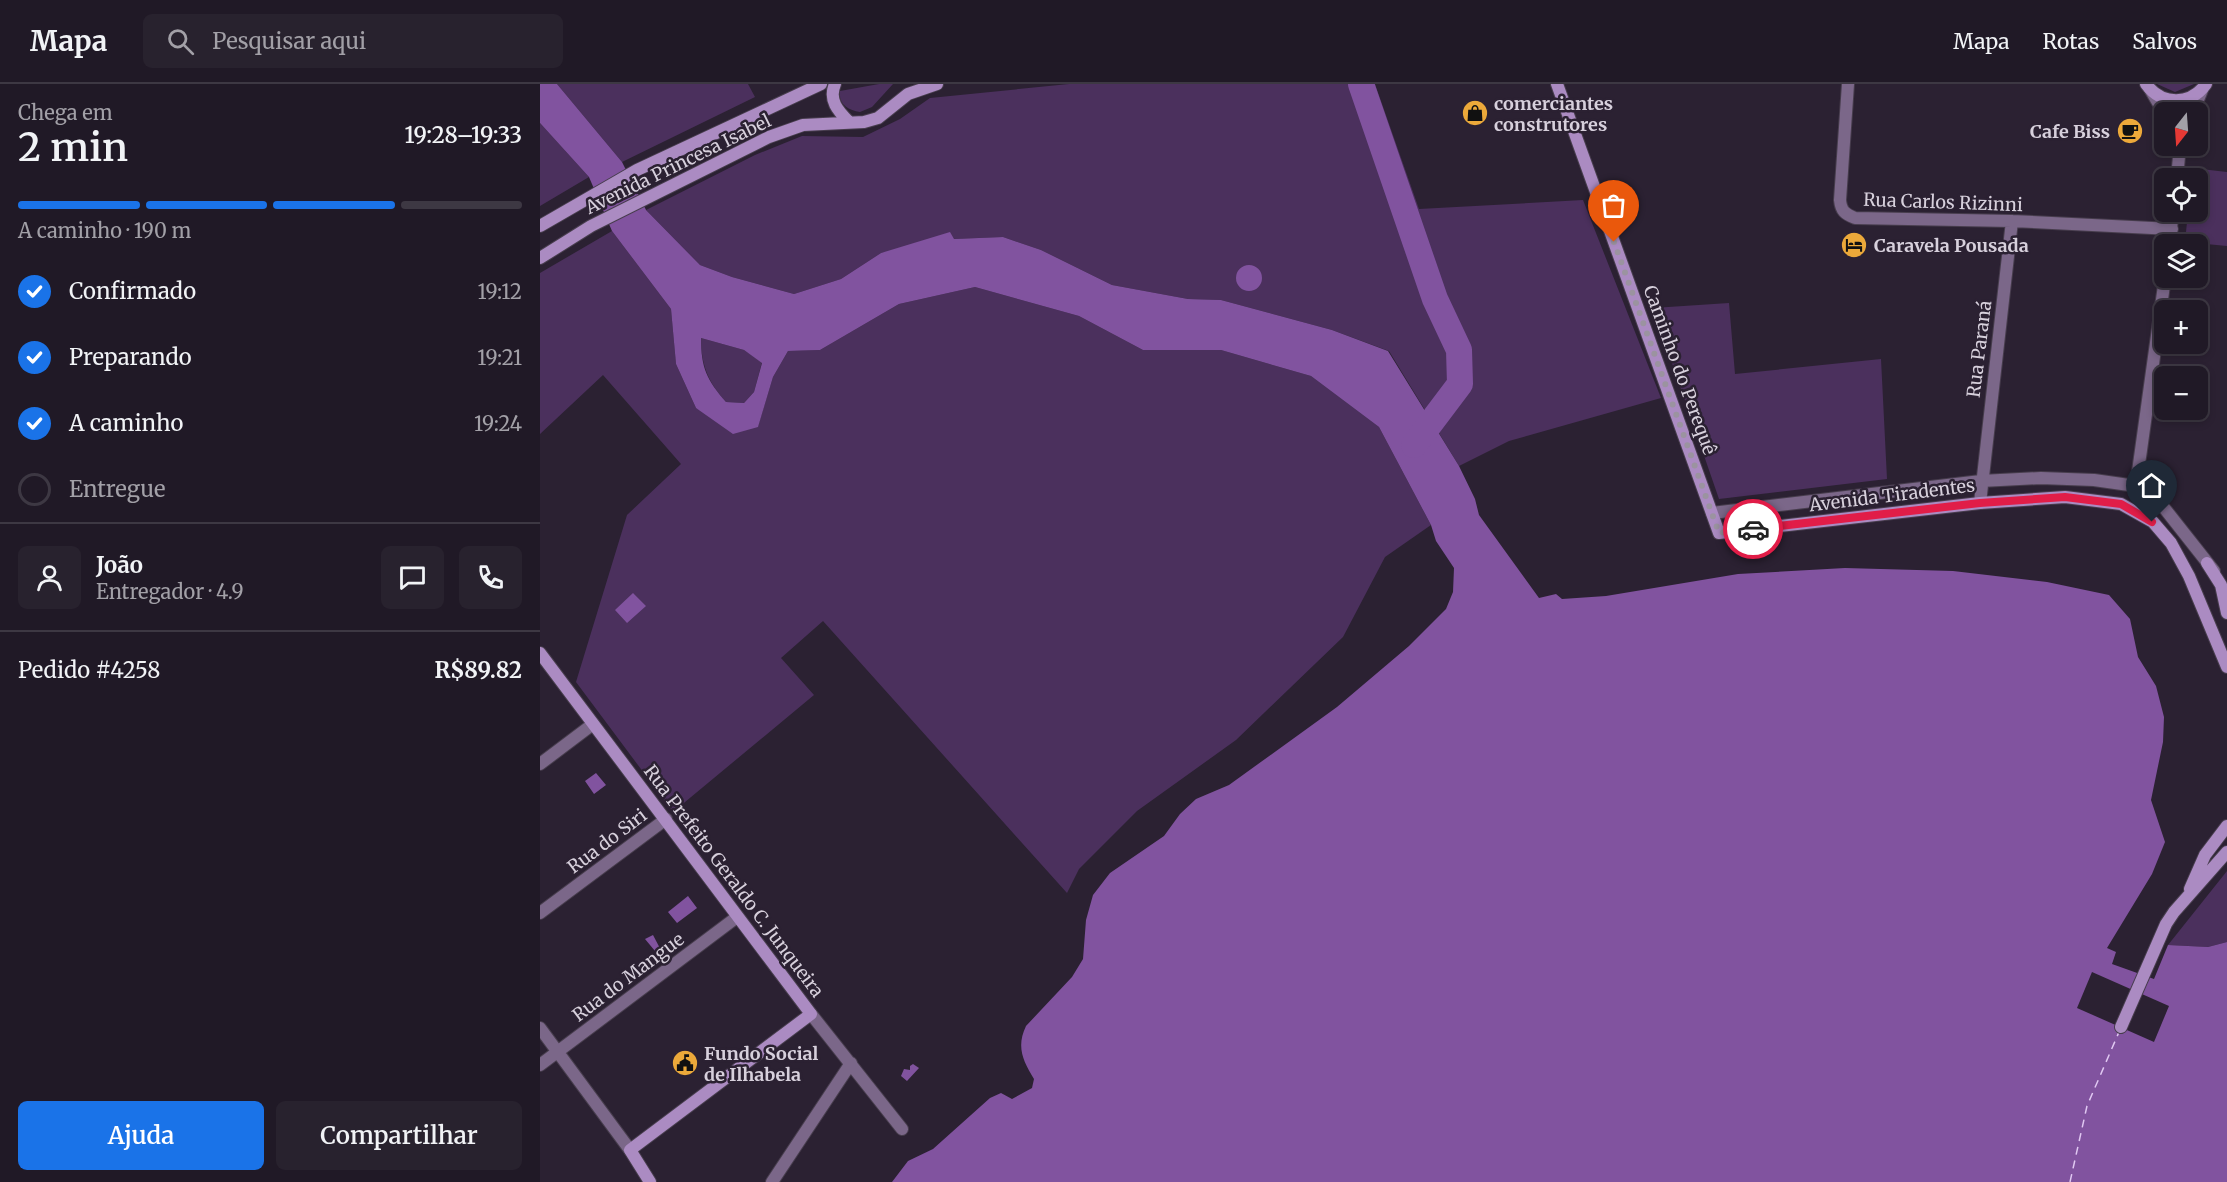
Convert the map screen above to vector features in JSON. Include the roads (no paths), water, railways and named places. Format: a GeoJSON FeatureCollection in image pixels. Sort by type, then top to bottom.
{"type":"FeatureCollection","features":[{"type":"Feature","properties":{"kind":"main road","name":"Avenida Princesa Isabel"},"geometry":{"type":"LineString","coordinates":[[540,226],[637,170],[821,84]]}},
{"type":"Feature","properties":{"kind":"main road"},"geometry":{"type":"LineString","coordinates":[[835,84],[833,101],[838,111],[849,122]]}},
{"type":"Feature","properties":{"kind":"main road","name":"Avenida Princesa Isabel"},"geometry":{"type":"LineString","coordinates":[[540,258],[591,226],[769,136],[803,125],[864,122],[878,118],[908,94],[937,84]]}},
{"type":"Feature","properties":{"kind":"main road","name":"Caminho do Perequê"},"geometry":{"type":"LineString","coordinates":[[1557,84],[1719,533]]}},
{"type":"Feature","properties":{"kind":"main road"},"geometry":{"type":"LineString","coordinates":[[2148,86],[2168,100],[2180,100],[2204,87]]}},
{"type":"Feature","properties":{"kind":"main road","name":"Avenida Tiradentes"},"geometry":{"type":"LineString","coordinates":[[1719,533],[1980,503],[2065,497],[2109,501],[2139,512],[2152,522],[2171,543],[2189,576],[2227,667]]}},
{"type":"Feature","properties":{"kind":"main road"},"geometry":{"type":"LineString","coordinates":[[2207,563],[2221,585],[2227,613]]}},
{"type":"Feature","properties":{"kind":"main road","name":"Rua Prefeito Geraldo C. Junqueira"},"geometry":{"type":"LineString","coordinates":[[540,653],[811,1014]]}},
{"type":"Feature","properties":{"kind":"main road"},"geometry":{"type":"LineString","coordinates":[[2186,899],[2205,855],[2227,826]]}},
{"type":"Feature","properties":{"kind":"main road"},"geometry":{"type":"LineString","coordinates":[[2121,1027],[2166,924],[2227,852]]}},
{"type":"Feature","properties":{"kind":"main road"},"geometry":{"type":"LineString","coordinates":[[651,1182],[630,1150],[811,1014]]}},
{"type":"Feature","properties":{"kind":"street","name":"Rua Carlos Rizinni"},"geometry":{"type":"LineString","coordinates":[[1848,84],[1840,200],[1841,209],[1846,215],[1855,218],[2012,221],[2172,229]]}},
{"type":"Feature","properties":{"kind":"street"},"geometry":{"type":"LineString","coordinates":[[2148,86],[2157,102]]}},
{"type":"Feature","properties":{"kind":"street"},"geometry":{"type":"LineString","coordinates":[[2197,102],[2204,87]]}},
{"type":"Feature","properties":{"kind":"street","name":"Rua Paraná"},"geometry":{"type":"LineString","coordinates":[[1980,503],[2012,221]]}},
{"type":"Feature","properties":{"kind":"street"},"geometry":{"type":"LineString","coordinates":[[2171,234],[2172,222]]}},
{"type":"Feature","properties":{"kind":"street"},"geometry":{"type":"LineString","coordinates":[[2164,288],[2136,486],[2164,509],[2219,577],[2227,592]]}},
{"type":"Feature","properties":{"kind":"street","name":"Avenida Tiradentes"},"geometry":{"type":"LineString","coordinates":[[1712,513],[1981,481],[2041,478],[2094,480],[2136,486]]}},
{"type":"Feature","properties":{"kind":"street"},"geometry":{"type":"LineString","coordinates":[[540,764],[593,724]]}},
{"type":"Feature","properties":{"kind":"street","name":"Rua do Siri"},"geometry":{"type":"LineString","coordinates":[[540,913],[666,819]]}},
{"type":"Feature","properties":{"kind":"street","name":"Rua do Mangue"},"geometry":{"type":"LineString","coordinates":[[540,1065],[737,917]]}},
{"type":"Feature","properties":{"kind":"street","name":"Rua Prefeito Geraldo C. Junqueira"},"geometry":{"type":"LineString","coordinates":[[811,1014],[902,1129]]}},
{"type":"Feature","properties":{"kind":"street"},"geometry":{"type":"LineString","coordinates":[[540,1028],[630,1150]]}},
{"type":"Feature","properties":{"kind":"street"},"geometry":{"type":"LineString","coordinates":[[772,1182],[851,1063]]}},
{"type":"Feature","properties":{"kind":"waterway"},"geometry":{"type":"LineString","coordinates":[[1361,84],[1435,299],[1459,350],[1460,384],[1414,445]]}},
{"type":"Feature","properties":{"kind":"place","name":"comerciantes construtores"},"geometry":{"type":"Point","coordinates":[1475,113]}},
{"type":"Feature","properties":{"kind":"place","name":"Cafe Biss"},"geometry":{"type":"Point","coordinates":[2130,131]}},
{"type":"Feature","properties":{"kind":"place","name":"Caravela Pousada"},"geometry":{"type":"Point","coordinates":[1854,245]}},
{"type":"Feature","properties":{"kind":"place","name":"Fundo Social de Ilhabela"},"geometry":{"type":"Point","coordinates":[685,1063]}}]}
